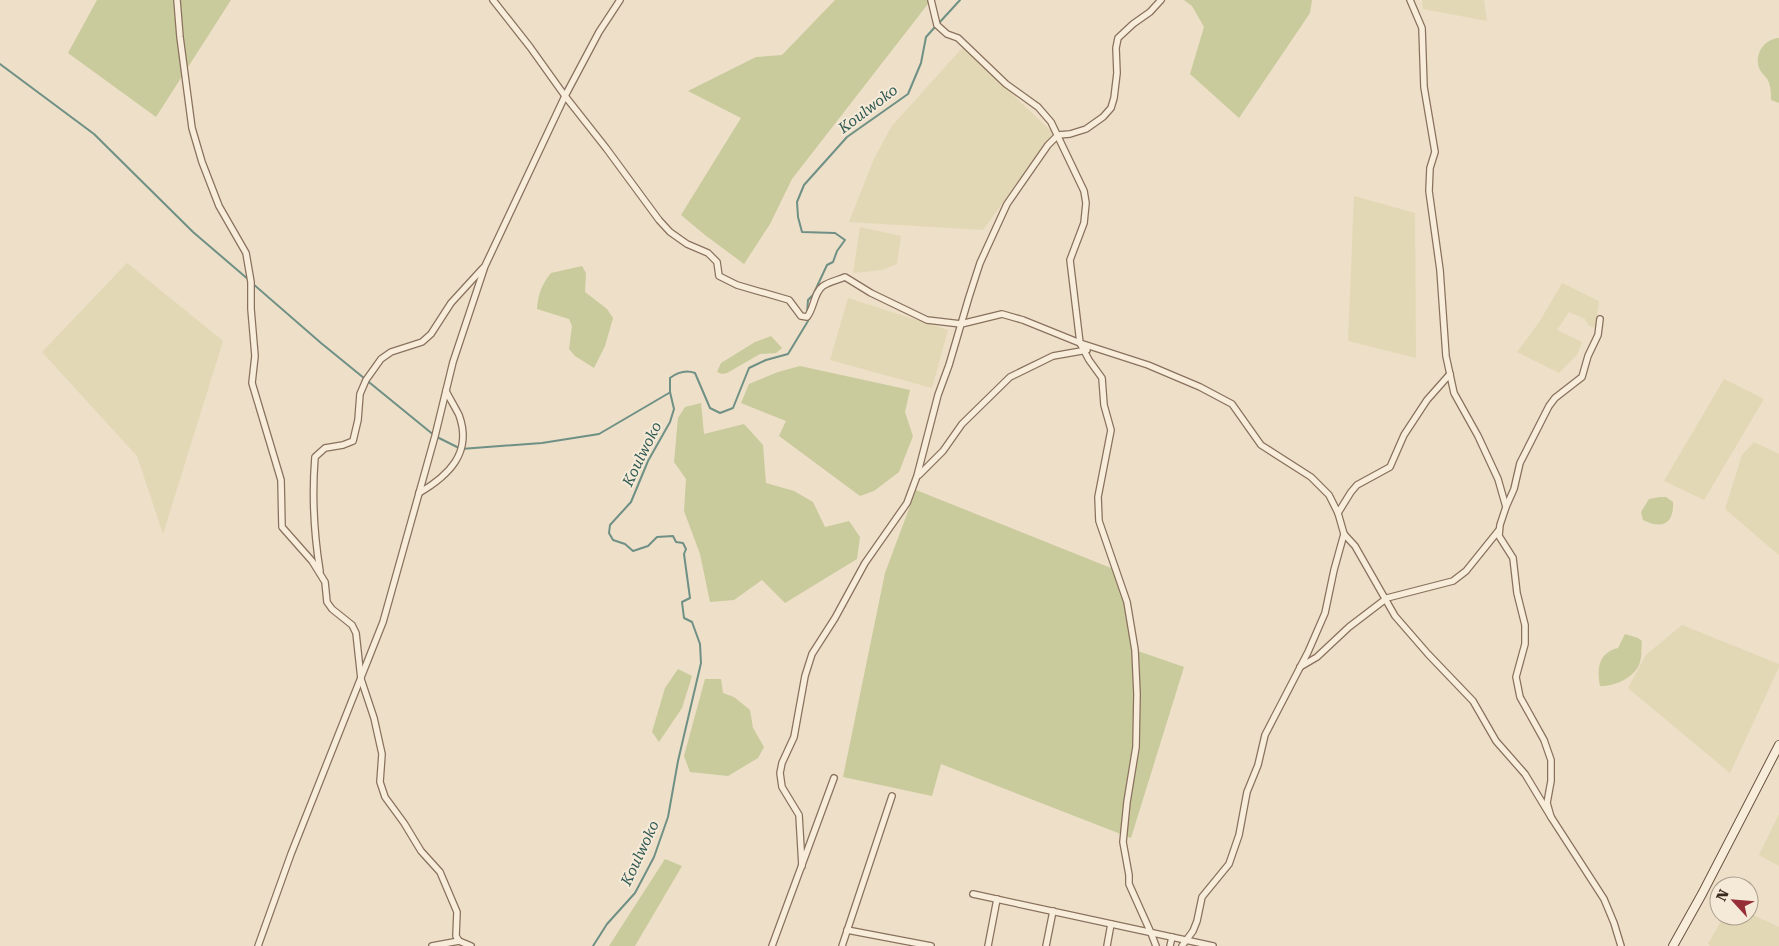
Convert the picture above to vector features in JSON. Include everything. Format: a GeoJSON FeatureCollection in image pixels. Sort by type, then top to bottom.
{"type":"FeatureCollection","features":[{"type":"Feature","properties":{"kind":"main road"},"geometry":{"type":"LineString","coordinates":[[1673,946],[1702,894],[1779,744]]}},
{"type":"Feature","properties":{"kind":"street"},"geometry":{"type":"LineString","coordinates":[[177,0],[192,128],[202,162],[219,206],[246,253],[251,282],[255,356],[252,383],[281,480],[282,527],[312,561],[321,575],[325,582],[327,602],[332,609],[352,625],[356,633],[361,679],[374,718],[382,754],[380,782],[385,797],[404,822],[421,851],[440,872],[457,912],[456,936],[459,941]]}},
{"type":"Feature","properties":{"kind":"street"},"geometry":{"type":"LineString","coordinates":[[493,0],[659,220],[670,232],[687,244],[708,252],[717,262],[719,276],[726,280],[790,300],[801,316],[807,317],[822,286],[846,277],[871,294],[927,320],[961,324],[1002,314],[1023,320],[1080,343],[1148,365],[1200,387],[1232,404],[1262,445],[1311,477],[1329,495],[1338,513],[1344,534],[1356,546],[1377,581],[1384,600],[1395,616],[1473,701],[1496,741],[1525,774],[1551,818],[1604,899],[1621,946]]}},
{"type":"Feature","properties":{"kind":"street"},"geometry":{"type":"LineString","coordinates":[[258,946],[291,854],[384,622],[453,362],[485,266],[564,96],[599,32],[620,0]]}},
{"type":"Feature","properties":{"kind":"street"},"geometry":{"type":"LineString","coordinates":[[932,0],[937,25],[947,34],[958,38],[1006,84],[1038,107],[1051,122],[1084,192],[1086,203],[1084,223],[1070,260],[1080,343],[1102,378],[1104,405],[1111,430],[1098,497],[1099,521],[1127,602],[1135,650],[1137,694],[1136,747],[1127,802],[1124,842],[1129,884],[1156,946]]}},
{"type":"Feature","properties":{"kind":"street"},"geometry":{"type":"LineString","coordinates":[[802,866],[799,815],[782,787],[780,773],[782,763],[794,737],[805,676],[812,654],[835,618],[865,563],[907,503],[918,476],[938,395],[980,263],[1007,204],[1048,145],[1058,135],[1070,134],[1086,129],[1103,117],[1111,108],[1117,73],[1116,48],[1118,38],[1150,12],[1161,0]]}},
{"type":"Feature","properties":{"kind":"street"},"geometry":{"type":"LineString","coordinates":[[1410,0],[1422,28],[1424,87],[1435,152],[1430,168],[1429,191],[1440,270],[1442,317],[1450,374],[1454,393],[1478,436],[1498,480],[1506,507]]}},
{"type":"Feature","properties":{"kind":"street"},"geometry":{"type":"LineString","coordinates":[[321,575],[316,546],[313,474],[315,457],[326,448],[353,441],[358,420],[360,394],[366,380],[381,359],[391,352],[422,342],[432,334],[451,303],[485,266]]}},
{"type":"Feature","properties":{"kind":"street"},"geometry":{"type":"LineString","coordinates":[[1300,667],[1317,658],[1349,627],[1384,600],[1452,581],[1466,571],[1499,530],[1514,489],[1520,463],[1549,406],[1555,398],[1582,376],[1588,356],[1598,335],[1600,319]]}},
{"type":"Feature","properties":{"kind":"street"},"geometry":{"type":"LineString","coordinates":[[918,476],[943,451],[962,424],[1010,377],[1053,356],[1096,348]]}},
{"type":"Feature","properties":{"kind":"street"},"geometry":{"type":"LineString","coordinates":[[1338,513],[1350,492],[1357,485],[1390,467],[1404,434],[1427,400],[1450,374]]}},
{"type":"Feature","properties":{"kind":"street"},"geometry":{"type":"LineString","coordinates":[[419,493],[435,484],[448,473],[461,449],[463,435],[459,416],[446,391]]}},
{"type":"Feature","properties":{"kind":"street"},"geometry":{"type":"LineString","coordinates":[[1499,530],[1500,540],[1513,558],[1517,593],[1525,625],[1525,644],[1516,677],[1518,690],[1544,740],[1551,760],[1551,781],[1547,802],[1551,818]]}},
{"type":"Feature","properties":{"kind":"street"},"geometry":{"type":"LineString","coordinates":[[1182,946],[1197,921],[1202,897],[1230,864],[1240,835],[1247,792],[1258,765],[1265,735],[1326,613],[1334,570],[1344,534]]}},
{"type":"Feature","properties":{"kind":"street"},"geometry":{"type":"LineString","coordinates":[[772,946],[834,778]]}},
{"type":"Feature","properties":{"kind":"street"},"geometry":{"type":"LineString","coordinates":[[842,946],[892,796]]}},
{"type":"Feature","properties":{"kind":"street"},"geometry":{"type":"LineString","coordinates":[[973,894],[1213,946]]}},
{"type":"Feature","properties":{"kind":"street"},"geometry":{"type":"LineString","coordinates":[[988,946],[997,899]]}},
{"type":"Feature","properties":{"kind":"street"},"geometry":{"type":"LineString","coordinates":[[1046,946],[1053,911]]}},
{"type":"Feature","properties":{"kind":"street"},"geometry":{"type":"LineString","coordinates":[[1107,946],[1111,924]]}},
{"type":"Feature","properties":{"kind":"street"},"geometry":{"type":"LineString","coordinates":[[847,930],[931,946]]}},
{"type":"Feature","properties":{"kind":"street"},"geometry":{"type":"LineString","coordinates":[[1170,946],[1172,937]]}},
{"type":"Feature","properties":{"kind":"street"},"geometry":{"type":"LineString","coordinates":[[432,946],[459,941],[471,946]]}},
{"type":"Feature","properties":{"kind":"shaded area"},"geometry":{"type":"Polygon","coordinates":[[[1422,0],[1484,0],[1487,21],[1423,9],[1422,0]]]}},
{"type":"Feature","properties":{"kind":"shaded area"},"geometry":{"type":"Polygon","coordinates":[[[963,47],[1053,133],[983,230],[849,222],[873,161],[891,127],[963,47]]]}},
{"type":"Feature","properties":{"kind":"shaded area"},"geometry":{"type":"Polygon","coordinates":[[[1354,196],[1415,213],[1416,358],[1348,341],[1354,196]]]}},
{"type":"Feature","properties":{"kind":"shaded area"},"geometry":{"type":"Polygon","coordinates":[[[860,227],[901,236],[897,264],[882,270],[853,273],[860,227]]]}},
{"type":"Feature","properties":{"kind":"shaded area"},"geometry":{"type":"Polygon","coordinates":[[[127,263],[223,341],[163,534],[137,456],[42,352],[127,263]]]}},
{"type":"Feature","properties":{"kind":"shaded area"},"geometry":{"type":"Polygon","coordinates":[[[1562,283],[1599,301],[1595,328],[1588,325],[1585,319],[1569,312],[1557,330],[1582,342],[1577,355],[1559,373],[1517,352],[1540,321],[1562,283]]]}},
{"type":"Feature","properties":{"kind":"shaded area"},"geometry":{"type":"Polygon","coordinates":[[[848,298],[948,330],[932,388],[830,360],[848,298]]]}},
{"type":"Feature","properties":{"kind":"shaded area"},"geometry":{"type":"Polygon","coordinates":[[[1724,379],[1764,399],[1704,500],[1664,481],[1724,379]]]}},
{"type":"Feature","properties":{"kind":"shaded area"},"geometry":{"type":"Polygon","coordinates":[[[1754,442],[1779,454],[1779,555],[1725,509],[1742,455],[1754,442]]]}},
{"type":"Feature","properties":{"kind":"shaded area"},"geometry":{"type":"Polygon","coordinates":[[[1682,625],[1779,664],[1730,773],[1628,688],[1646,655],[1682,625]]]}},
{"type":"Feature","properties":{"kind":"shaded area"},"geometry":{"type":"Polygon","coordinates":[[[1779,814],[1779,866],[1759,855],[1779,814]]]}},
{"type":"Feature","properties":{"kind":"shaded area"},"geometry":{"type":"Polygon","coordinates":[[[1759,918],[1779,927],[1779,946],[1710,946],[1708,944],[1718,926],[1759,926],[1759,918]]]}},
{"type":"Feature","properties":{"kind":"green space"},"geometry":{"type":"Polygon","coordinates":[[[97,0],[231,0],[156,117],[68,53],[97,0]]]}},
{"type":"Feature","properties":{"kind":"green space"},"geometry":{"type":"Polygon","coordinates":[[[835,0],[931,0],[792,179],[770,224],[744,264],[681,215],[741,118],[688,91],[756,57],[782,55],[835,0]]]}},
{"type":"Feature","properties":{"kind":"green space"},"geometry":{"type":"Polygon","coordinates":[[[1184,0],[1312,0],[1310,13],[1239,118],[1190,74],[1204,27],[1192,6],[1184,0]]]}},
{"type":"Feature","properties":{"kind":"green space"},"geometry":{"type":"Polygon","coordinates":[[[1779,38],[1779,103],[1771,100],[1770,85],[1760,70],[1758,59],[1761,49],[1769,41],[1779,38]]]}},
{"type":"Feature","properties":{"kind":"green space"},"geometry":{"type":"Polygon","coordinates":[[[582,266],[586,273],[585,292],[607,309],[613,318],[605,346],[594,368],[575,356],[569,349],[572,326],[569,319],[537,309],[541,290],[551,273],[582,266]]]}},
{"type":"Feature","properties":{"kind":"green space"},"geometry":{"type":"Polygon","coordinates":[[[771,336],[782,348],[776,353],[760,354],[727,373],[717,372],[721,363],[755,342],[771,336]]]}},
{"type":"Feature","properties":{"kind":"green space"},"geometry":{"type":"Polygon","coordinates":[[[800,366],[910,390],[905,412],[913,436],[899,472],[874,491],[860,496],[779,436],[786,421],[741,403],[749,384],[778,372],[800,366]]]}},
{"type":"Feature","properties":{"kind":"green space"},"geometry":{"type":"Polygon","coordinates":[[[701,403],[704,434],[744,424],[763,445],[766,483],[794,491],[813,502],[825,527],[849,521],[860,537],[857,559],[785,603],[762,580],[734,600],[710,602],[700,554],[684,511],[686,479],[674,462],[678,418],[685,407],[701,403]]]}},
{"type":"Feature","properties":{"kind":"green space"},"geometry":{"type":"Polygon","coordinates":[[[916,490],[1116,570],[1127,602],[1135,650],[1184,667],[1131,838],[941,764],[932,796],[843,777],[885,573],[916,490]]]}},
{"type":"Feature","properties":{"kind":"green space"},"geometry":{"type":"Polygon","coordinates":[[[1666,497],[1673,502],[1672,515],[1669,520],[1666,523],[1656,524],[1643,520],[1641,512],[1649,499],[1666,497]]]}},
{"type":"Feature","properties":{"kind":"green space"},"geometry":{"type":"Polygon","coordinates":[[[1625,634],[1642,641],[1641,660],[1638,667],[1618,683],[1600,686],[1600,662],[1611,650],[1618,648],[1625,634]]]}},
{"type":"Feature","properties":{"kind":"green space"},"geometry":{"type":"Polygon","coordinates":[[[678,669],[692,676],[682,708],[659,742],[652,732],[665,688],[678,669]]]}},
{"type":"Feature","properties":{"kind":"green space"},"geometry":{"type":"Polygon","coordinates":[[[705,679],[721,679],[723,693],[734,697],[750,710],[753,728],[764,747],[758,758],[728,776],[690,772],[684,756],[705,679]]]}},
{"type":"Feature","properties":{"kind":"green space"},"geometry":{"type":"Polygon","coordinates":[[[665,859],[682,866],[635,946],[609,946],[665,859]]]}},
{"type":"Feature","properties":{"kind":"waterway","name":"Koulwoko"},"geometry":{"type":"LineString","coordinates":[[939,23],[960,0]]}},
{"type":"Feature","properties":{"kind":"waterway","name":"Koulwoko"},"geometry":{"type":"LineString","coordinates":[[807,314],[808,300],[813,295],[827,265],[833,262],[837,251],[845,240],[835,233],[802,232],[797,202],[804,185],[847,137],[908,94],[921,63],[926,37],[935,27]]}},
{"type":"Feature","properties":{"kind":"waterway"},"geometry":{"type":"LineString","coordinates":[[0,64],[94,134],[193,232],[249,280]]}},
{"type":"Feature","properties":{"kind":"waterway"},"geometry":{"type":"LineString","coordinates":[[252,283],[321,343],[435,436],[461,449],[542,443],[599,434],[669,393]]}},
{"type":"Feature","properties":{"kind":"waterway","name":"Koulwoko"},"geometry":{"type":"LineString","coordinates":[[593,946],[607,924],[635,893],[654,857],[668,817],[678,761],[701,663],[700,644],[692,622],[684,618],[682,602],[690,598],[684,554],[686,549],[683,543],[676,542],[673,536],[657,537],[648,546],[633,551],[625,544],[613,540],[609,533],[610,525],[631,502],[648,461],[670,422],[674,409],[670,392],[670,378],[682,372],[695,373],[710,408],[720,413],[733,408],[749,368],[766,360],[788,354],[808,321],[807,319]]}}]}
